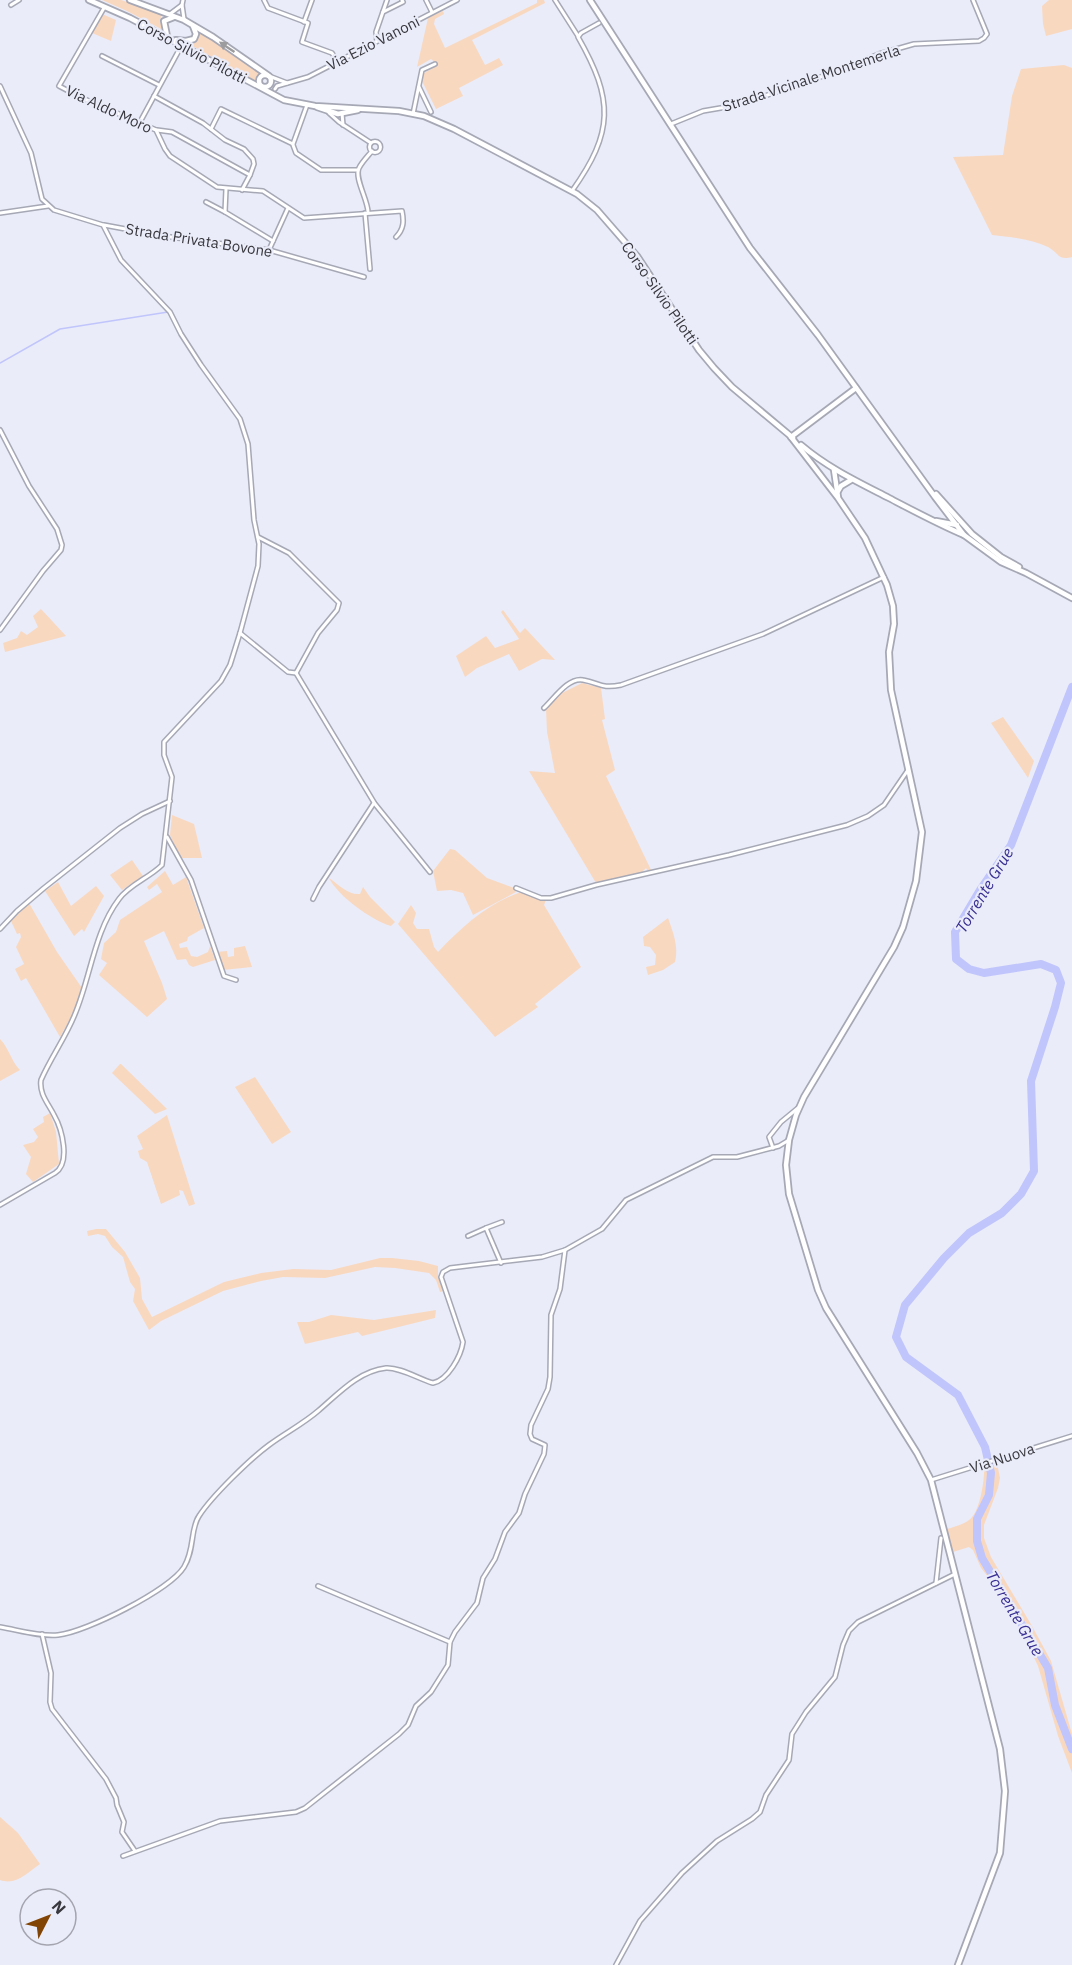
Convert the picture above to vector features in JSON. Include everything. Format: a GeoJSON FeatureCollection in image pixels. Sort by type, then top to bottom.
{"type":"FeatureCollection","features":[{"type":"Feature","properties":{"kind":"main road","name":"Corso Silvio Pilotti"},"geometry":{"type":"LineString","coordinates":[[89,0],[170,39]]}},
{"type":"Feature","properties":{"kind":"main road"},"geometry":{"type":"LineString","coordinates":[[130,0],[177,16],[269,76]]}},
{"type":"Feature","properties":{"kind":"main road"},"geometry":{"type":"LineString","coordinates":[[590,0],[750,248],[945,511],[964,535],[1001,562],[1026,573]]}},
{"type":"Feature","properties":{"kind":"main road"},"geometry":{"type":"LineString","coordinates":[[177,16],[164,21],[170,39],[184,43],[192,41],[195,37],[193,25]]}},
{"type":"Feature","properties":{"kind":"main road","name":"Corso Silvio Pilotti"},"geometry":{"type":"LineString","coordinates":[[184,43],[284,100],[315,106],[399,111],[424,116],[454,129],[572,191],[597,210],[637,256],[699,350],[732,387],[832,469],[964,535]]}},
{"type":"Feature","properties":{"kind":"main road","name":"Corso Silvio Pilotti"},"geometry":{"type":"LineString","coordinates":[[261,87],[260,78],[264,75],[269,76],[274,89],[284,100]]}},
{"type":"Feature","properties":{"kind":"main road","name":"Corso Silvio Pilotti"},"geometry":{"type":"LineString","coordinates":[[261,87],[269,87],[272,82]]}},
{"type":"Feature","properties":{"kind":"main road","name":"Corso Silvio Pilotti"},"geometry":{"type":"LineString","coordinates":[[315,106],[332,113],[366,109]]}},
{"type":"Feature","properties":{"kind":"main road"},"geometry":{"type":"LineString","coordinates":[[332,113],[338,107],[342,113]]}},
{"type":"Feature","properties":{"kind":"main road"},"geometry":{"type":"LineString","coordinates":[[856,388],[791,437],[838,498],[865,538],[884,578],[893,606],[894,624],[889,652],[891,690],[922,832],[916,881],[903,927],[887,961],[799,1107],[789,1140],[786,1165],[789,1194],[818,1290],[833,1321],[917,1453],[931,1480],[1000,1749],[1005,1791],[1000,1853],[958,1965]]}},
{"type":"Feature","properties":{"kind":"main road"},"geometry":{"type":"LineString","coordinates":[[824,481],[824,473],[832,469],[838,498]]}},
{"type":"Feature","properties":{"kind":"main road"},"geometry":{"type":"LineString","coordinates":[[922,478],[972,534],[1001,557],[1072,598]]}},
{"type":"Feature","properties":{"kind":"main road"},"geometry":{"type":"LineString","coordinates":[[838,498],[841,486],[851,480]]}},
{"type":"Feature","properties":{"kind":"main road"},"geometry":{"type":"LineString","coordinates":[[933,521],[943,518],[945,511]]}},
{"type":"Feature","properties":{"kind":"main road","name":"Corso Silvio Pilotti"},"geometry":{"type":"LineString","coordinates":[[933,521],[956,524],[972,534]]}},
{"type":"Feature","properties":{"kind":"street"},"geometry":{"type":"LineString","coordinates":[[11,5],[19,0]]}},
{"type":"Feature","properties":{"kind":"street"},"geometry":{"type":"LineString","coordinates":[[183,0],[184,20]]}},
{"type":"Feature","properties":{"kind":"street"},"geometry":{"type":"LineString","coordinates":[[264,0],[268,8],[308,25],[302,42],[332,52],[337,61]]}},
{"type":"Feature","properties":{"kind":"street"},"geometry":{"type":"LineString","coordinates":[[304,22],[312,0]]}},
{"type":"Feature","properties":{"kind":"street"},"geometry":{"type":"LineString","coordinates":[[377,41],[376,32],[387,0]]}},
{"type":"Feature","properties":{"kind":"street"},"geometry":{"type":"LineString","coordinates":[[383,12],[409,0]]}},
{"type":"Feature","properties":{"kind":"street"},"geometry":{"type":"LineString","coordinates":[[426,0],[432,12]]}},
{"type":"Feature","properties":{"kind":"street","name":"Via Ezio Vanoni"},"geometry":{"type":"LineString","coordinates":[[274,89],[277,86],[308,77],[456,0]]}},
{"type":"Feature","properties":{"kind":"street"},"geometry":{"type":"LineString","coordinates":[[555,0],[579,38],[600,80],[604,97],[604,128],[595,156],[572,191]]}},
{"type":"Feature","properties":{"kind":"street","name":"Strada Vicinale Montemerla"},"geometry":{"type":"LineString","coordinates":[[669,124],[703,111],[738,105],[838,71],[879,54],[914,44],[979,41],[987,34],[973,0]]}},
{"type":"Feature","properties":{"kind":"street"},"geometry":{"type":"LineString","coordinates":[[170,14],[182,5]]}},
{"type":"Feature","properties":{"kind":"street","name":"Via Aldo Moro"},"geometry":{"type":"LineString","coordinates":[[105,6],[59,86],[156,130],[170,156],[218,187],[263,191],[304,218],[402,211],[401,232],[396,237]]}},
{"type":"Feature","properties":{"kind":"street"},"geometry":{"type":"LineString","coordinates":[[579,38],[581,33],[599,23]]}},
{"type":"Feature","properties":{"kind":"street"},"geometry":{"type":"LineString","coordinates":[[140,122],[184,43]]}},
{"type":"Feature","properties":{"kind":"street"},"geometry":{"type":"LineString","coordinates":[[102,56],[160,86]]}},
{"type":"Feature","properties":{"kind":"street"},"geometry":{"type":"LineString","coordinates":[[413,114],[422,70],[435,64]]}},
{"type":"Feature","properties":{"kind":"street"},"geometry":{"type":"LineString","coordinates":[[269,76],[289,84]]}},
{"type":"Feature","properties":{"kind":"street"},"geometry":{"type":"LineString","coordinates":[[0,86],[27,143],[38,189],[48,206]]}},
{"type":"Feature","properties":{"kind":"street"},"geometry":{"type":"LineString","coordinates":[[418,86],[431,112]]}},
{"type":"Feature","properties":{"kind":"street"},"geometry":{"type":"LineString","coordinates":[[154,96],[249,154],[254,164],[242,190]]}},
{"type":"Feature","properties":{"kind":"street"},"geometry":{"type":"LineString","coordinates":[[307,105],[293,144],[296,153],[321,170],[358,170]]}},
{"type":"Feature","properties":{"kind":"street"},"geometry":{"type":"LineString","coordinates":[[211,129],[221,109],[293,144]]}},
{"type":"Feature","properties":{"kind":"street"},"geometry":{"type":"LineString","coordinates":[[332,113],[343,125],[371,143],[376,141],[381,147],[377,152],[372,151]]}},
{"type":"Feature","properties":{"kind":"street"},"geometry":{"type":"LineString","coordinates":[[342,113],[343,125]]}},
{"type":"Feature","properties":{"kind":"street"},"geometry":{"type":"LineString","coordinates":[[156,130],[172,132],[250,175]]}},
{"type":"Feature","properties":{"kind":"street"},"geometry":{"type":"LineString","coordinates":[[371,143],[372,151]]}},
{"type":"Feature","properties":{"kind":"street"},"geometry":{"type":"LineString","coordinates":[[370,269],[368,203],[358,177],[358,170],[372,151]]}},
{"type":"Feature","properties":{"kind":"street"},"geometry":{"type":"LineString","coordinates":[[225,212],[226,188]]}},
{"type":"Feature","properties":{"kind":"street"},"geometry":{"type":"LineString","coordinates":[[206,202],[273,241]]}},
{"type":"Feature","properties":{"kind":"street"},"geometry":{"type":"LineString","coordinates":[[0,213],[48,206]]}},
{"type":"Feature","properties":{"kind":"street","name":"Strada Privata Bovone"},"geometry":{"type":"LineString","coordinates":[[48,206],[54,210],[103,225],[163,236],[269,250],[364,277]]}},
{"type":"Feature","properties":{"kind":"street"},"geometry":{"type":"LineString","coordinates":[[269,250],[288,208]]}},
{"type":"Feature","properties":{"kind":"street"},"geometry":{"type":"LineString","coordinates":[[0,1206],[61,1170],[64,1158],[59,1128],[41,1091],[42,1080],[75,1015],[109,913],[123,893],[162,865],[172,777],[164,755],[164,742],[221,681],[230,665],[258,566],[258,537],[254,520],[248,444],[240,419],[201,365],[164,304],[121,260],[103,225]]}},
{"type":"Feature","properties":{"kind":"street"},"geometry":{"type":"LineString","coordinates":[[0,430],[29,486],[57,529],[62,545],[61,550],[0,630]]}},
{"type":"Feature","properties":{"kind":"street"},"geometry":{"type":"LineString","coordinates":[[258,537],[289,553],[339,603],[337,609],[318,633],[296,673]]}},
{"type":"Feature","properties":{"kind":"street"},"geometry":{"type":"LineString","coordinates":[[544,708],[574,681],[583,680],[604,687],[621,685],[763,634],[884,578]]}},
{"type":"Feature","properties":{"kind":"street"},"geometry":{"type":"LineString","coordinates":[[240,633],[288,672],[296,673]]}},
{"type":"Feature","properties":{"kind":"street"},"geometry":{"type":"LineString","coordinates":[[296,673],[374,803],[430,872]]}},
{"type":"Feature","properties":{"kind":"street"},"geometry":{"type":"LineString","coordinates":[[516,888],[541,898],[551,898],[847,825],[884,806],[909,768]]}},
{"type":"Feature","properties":{"kind":"street"},"geometry":{"type":"LineString","coordinates":[[0,929],[44,888],[120,828],[142,814],[170,801]]}},
{"type":"Feature","properties":{"kind":"street"},"geometry":{"type":"LineString","coordinates":[[313,899],[374,803]]}},
{"type":"Feature","properties":{"kind":"street"},"geometry":{"type":"LineString","coordinates":[[167,835],[191,880],[224,976],[236,980]]}},
{"type":"Feature","properties":{"kind":"street"},"geometry":{"type":"LineString","coordinates":[[773,1148],[769,1137],[772,1132],[799,1107]]}},
{"type":"Feature","properties":{"kind":"street"},"geometry":{"type":"LineString","coordinates":[[0,1628],[56,1635],[75,1632],[92,1626],[151,1595],[183,1570],[190,1556],[194,1526],[208,1504],[267,1447],[318,1412],[344,1388],[374,1371],[388,1368],[433,1383],[445,1377],[462,1352],[463,1342],[441,1277],[443,1272],[450,1268],[542,1257],[566,1250],[602,1229],[626,1200],[712,1157],[737,1157],[773,1148],[789,1140]]}},
{"type":"Feature","properties":{"kind":"street"},"geometry":{"type":"LineString","coordinates":[[468,1236],[502,1222]]}},
{"type":"Feature","properties":{"kind":"street"},"geometry":{"type":"LineString","coordinates":[[486,1228],[501,1263]]}},
{"type":"Feature","properties":{"kind":"street"},"geometry":{"type":"LineString","coordinates":[[123,1856],[220,1821],[296,1812],[305,1808],[408,1725],[416,1706],[431,1692],[448,1665],[450,1642],[477,1602],[483,1578],[495,1559],[505,1532],[519,1513],[525,1494],[544,1454],[545,1445],[532,1439],[530,1434],[531,1425],[548,1389],[551,1315],[560,1289],[566,1250]]}},
{"type":"Feature","properties":{"kind":"street","name":"Via Nuova"},"geometry":{"type":"LineString","coordinates":[[931,1480],[1072,1436]]}},
{"type":"Feature","properties":{"kind":"street"},"geometry":{"type":"LineString","coordinates":[[936,1583],[941,1538]]}},
{"type":"Feature","properties":{"kind":"street"},"geometry":{"type":"LineString","coordinates":[[616,1965],[640,1921],[674,1881],[717,1841],[752,1820],[760,1812],[766,1795],[789,1760],[792,1734],[797,1724],[835,1677],[849,1631],[858,1622],[956,1574]]}},
{"type":"Feature","properties":{"kind":"street"},"geometry":{"type":"LineString","coordinates":[[318,1586],[450,1642]]}},
{"type":"Feature","properties":{"kind":"street"},"geometry":{"type":"LineString","coordinates":[[42,1634],[51,1673],[50,1702],[52,1709],[106,1779],[117,1800],[124,1822],[122,1832],[136,1852]]}},
{"type":"Feature","properties":{"kind":"shaded area"},"geometry":{"type":"Polygon","coordinates":[[[102,0],[121,0],[162,13],[160,21],[163,30],[127,11],[102,0]]]}},
{"type":"Feature","properties":{"kind":"shaded area"},"geometry":{"type":"Polygon","coordinates":[[[537,0],[544,0],[545,3],[472,40],[485,65],[499,58],[503,65],[459,88],[463,96],[436,109],[422,81],[424,73],[438,65],[431,59],[417,67],[428,18],[443,11],[444,14],[435,19],[434,24],[445,48],[537,3],[537,0]]]}},
{"type":"Feature","properties":{"kind":"shaded area"},"geometry":{"type":"Polygon","coordinates":[[[1049,0],[1072,0],[1072,29],[1046,36],[1042,6],[1049,0]]]}},
{"type":"Feature","properties":{"kind":"shaded area"},"geometry":{"type":"Polygon","coordinates":[[[102,14],[116,20],[111,41],[92,33],[102,14]]]}},
{"type":"Feature","properties":{"kind":"shaded area"},"geometry":{"type":"Polygon","coordinates":[[[198,29],[264,73],[258,78],[258,83],[187,43],[197,39],[198,29]]]}},
{"type":"Feature","properties":{"kind":"shaded area"},"geometry":{"type":"Polygon","coordinates":[[[1064,65],[1072,68],[1072,257],[1067,258],[1035,242],[992,235],[953,157],[1003,155],[1012,96],[1021,69],[1064,65]]]}},
{"type":"Feature","properties":{"kind":"shaded area"},"geometry":{"type":"Polygon","coordinates":[[[41,609],[66,636],[5,652],[3,643],[17,638],[21,631],[27,635],[38,627],[33,616],[41,609]]]}},
{"type":"Feature","properties":{"kind":"shaded area"},"geometry":{"type":"Polygon","coordinates":[[[503,610],[520,633],[525,628],[555,660],[542,659],[519,671],[509,654],[477,668],[465,677],[456,656],[486,636],[495,648],[519,639],[501,612],[503,610]]]}},
{"type":"Feature","properties":{"kind":"shaded area"},"geometry":{"type":"Polygon","coordinates":[[[582,683],[601,688],[605,719],[602,720],[615,770],[606,776],[652,872],[649,873],[646,868],[641,873],[596,883],[529,771],[555,773],[547,732],[546,708],[562,693],[582,683]]]}},
{"type":"Feature","properties":{"kind":"shaded area"},"geometry":{"type":"Polygon","coordinates":[[[1003,717],[1034,761],[1028,778],[991,723],[1003,717]]]}},
{"type":"Feature","properties":{"kind":"shaded area"},"geometry":{"type":"Polygon","coordinates":[[[172,815],[194,824],[202,858],[180,858],[170,835],[172,815]]]}},
{"type":"Feature","properties":{"kind":"shaded area"},"geometry":{"type":"Polygon","coordinates":[[[450,849],[455,850],[487,878],[514,888],[516,892],[473,915],[463,893],[451,890],[437,891],[433,871],[450,849]]]}},
{"type":"Feature","properties":{"kind":"shaded area"},"geometry":{"type":"Polygon","coordinates":[[[132,860],[143,876],[122,890],[110,875],[132,860]]]}},
{"type":"Feature","properties":{"kind":"shaded area"},"geometry":{"type":"Polygon","coordinates":[[[165,871],[173,885],[186,877],[204,928],[179,944],[180,948],[187,947],[191,956],[197,957],[208,952],[210,946],[215,960],[193,967],[186,959],[177,960],[164,931],[144,941],[167,999],[147,1017],[99,975],[107,963],[101,959],[104,943],[116,932],[120,920],[162,892],[157,884],[149,890],[147,887],[165,871]]]}},
{"type":"Feature","properties":{"kind":"shaded area"},"geometry":{"type":"Polygon","coordinates":[[[329,878],[352,893],[360,894],[363,887],[395,922],[391,926],[365,913],[347,900],[329,878]]]}},
{"type":"Feature","properties":{"kind":"shaded area"},"geometry":{"type":"Polygon","coordinates":[[[58,882],[71,906],[96,886],[104,896],[84,932],[82,929],[74,936],[45,891],[58,882]]]}},
{"type":"Feature","properties":{"kind":"shaded area"},"geometry":{"type":"Polygon","coordinates":[[[521,892],[546,900],[544,905],[581,967],[535,1004],[538,1007],[495,1037],[398,924],[411,905],[416,913],[413,923],[417,929],[429,929],[434,947],[438,952],[486,909],[521,892]]]}},
{"type":"Feature","properties":{"kind":"shaded area"},"geometry":{"type":"Polygon","coordinates":[[[29,903],[57,952],[82,988],[73,1014],[60,1037],[26,978],[21,981],[15,969],[24,964],[16,947],[21,937],[20,933],[17,934],[11,921],[29,903]]]}},
{"type":"Feature","properties":{"kind":"shaded area"},"geometry":{"type":"Polygon","coordinates":[[[668,918],[676,945],[675,962],[663,970],[648,975],[646,967],[655,965],[656,955],[650,947],[644,946],[643,937],[668,918]]]}},
{"type":"Feature","properties":{"kind":"shaded area"},"geometry":{"type":"Polygon","coordinates":[[[245,946],[252,967],[223,970],[217,952],[227,951],[228,957],[234,956],[234,948],[245,946]]]}},
{"type":"Feature","properties":{"kind":"shaded area"},"geometry":{"type":"Polygon","coordinates":[[[0,1039],[20,1070],[0,1081],[0,1039]]]}},
{"type":"Feature","properties":{"kind":"shaded area"},"geometry":{"type":"Polygon","coordinates":[[[120,1064],[167,1109],[155,1114],[112,1073],[120,1064]]]}},
{"type":"Feature","properties":{"kind":"shaded area"},"geometry":{"type":"Polygon","coordinates":[[[255,1077],[291,1132],[272,1144],[235,1087],[255,1077]]]}},
{"type":"Feature","properties":{"kind":"shaded area"},"geometry":{"type":"Polygon","coordinates":[[[50,1113],[56,1132],[59,1164],[33,1182],[26,1174],[31,1157],[23,1145],[34,1142],[38,1137],[33,1129],[44,1122],[43,1117],[50,1113]]]}},
{"type":"Feature","properties":{"kind":"shaded area"},"geometry":{"type":"Polygon","coordinates":[[[167,1115],[195,1204],[189,1206],[183,1191],[179,1190],[180,1195],[161,1204],[147,1162],[140,1158],[138,1151],[143,1149],[137,1136],[167,1115]]]}},
{"type":"Feature","properties":{"kind":"shaded area"},"geometry":{"type":"Polygon","coordinates":[[[106,1229],[125,1252],[140,1278],[142,1299],[152,1317],[224,1282],[261,1273],[293,1269],[331,1270],[380,1258],[419,1261],[438,1266],[438,1277],[443,1291],[440,1292],[436,1280],[429,1273],[395,1268],[375,1267],[325,1278],[283,1277],[223,1291],[161,1321],[149,1330],[133,1301],[135,1289],[130,1282],[123,1257],[112,1247],[105,1236],[98,1234],[88,1236],[87,1231],[106,1229]]]}},
{"type":"Feature","properties":{"kind":"shaded area"},"geometry":{"type":"Polygon","coordinates":[[[436,1310],[435,1318],[362,1336],[358,1332],[305,1344],[297,1322],[309,1322],[331,1315],[374,1320],[436,1310]]]}},
{"type":"Feature","properties":{"kind":"shaded area"},"geometry":{"type":"Polygon","coordinates":[[[997,1463],[1000,1478],[984,1525],[984,1538],[991,1557],[1051,1661],[1072,1734],[1072,1773],[1058,1736],[1038,1666],[1025,1639],[992,1582],[981,1568],[973,1550],[969,1547],[953,1552],[947,1529],[964,1523],[973,1516],[981,1495],[984,1466],[997,1463]]]}},
{"type":"Feature","properties":{"kind":"shaded area"},"geometry":{"type":"Polygon","coordinates":[[[0,1817],[18,1833],[40,1864],[17,1880],[0,1880],[0,1817]]]}},
{"type":"Feature","properties":{"kind":"waterway"},"geometry":{"type":"LineString","coordinates":[[0,363],[60,329],[168,312]]}},
{"type":"Feature","properties":{"kind":"waterway","name":"Torrente Grue"},"geometry":{"type":"LineString","coordinates":[[1072,687],[1011,845],[955,932],[956,959],[969,969],[984,973],[1041,964],[1056,970],[1061,983],[1031,1081],[1034,1171],[1021,1194],[1002,1213],[969,1233],[944,1258],[905,1305],[896,1337],[906,1357],[958,1395],[985,1447],[991,1473],[989,1495],[977,1519],[977,1541],[982,1558],[1048,1668],[1055,1705],[1072,1749]]}}]}
